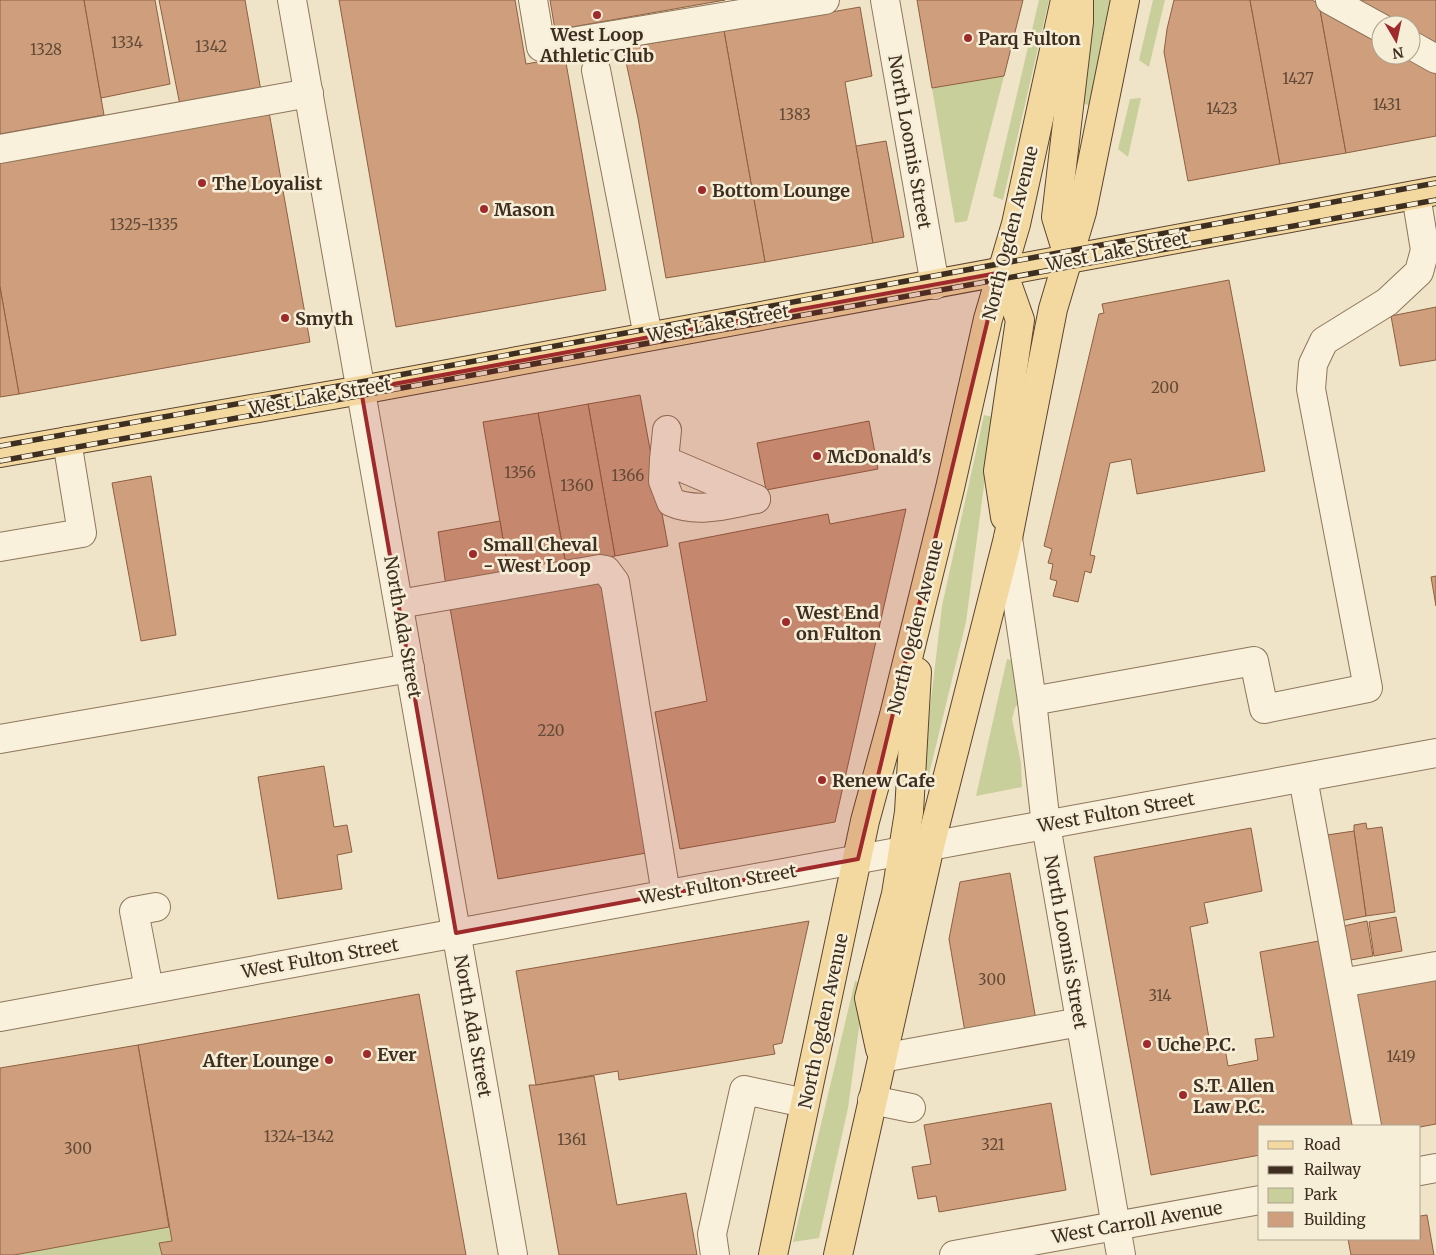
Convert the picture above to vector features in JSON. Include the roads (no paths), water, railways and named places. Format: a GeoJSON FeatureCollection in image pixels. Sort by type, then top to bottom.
{"type":"FeatureCollection","features":[{"type":"Feature","properties":{"kind":"main road","name":"North Ogden Avenue"},"geometry":{"type":"LineString","coordinates":[[773,1255],[865,821],[964,430],[988,319],[1016,224],[1065,0]]}},
{"type":"Feature","properties":{"kind":"main road"},"geometry":{"type":"LineString","coordinates":[[1069,259],[1056,217],[1079,0]]}},
{"type":"Feature","properties":{"kind":"main road"},"geometry":{"type":"LineString","coordinates":[[838,1255],[930,846],[1008,538],[1053,309],[1082,212],[1125,0]]}},
{"type":"Feature","properties":{"kind":"main road","name":"West Lake Street"},"geometry":{"type":"LineString","coordinates":[[0,453],[361,390],[1426,193]]}},
{"type":"Feature","properties":{"kind":"main road"},"geometry":{"type":"LineString","coordinates":[[1003,272],[1020,320],[998,471],[1008,538]]}},
{"type":"Feature","properties":{"kind":"main road"},"geometry":{"type":"LineString","coordinates":[[882,1058],[869,998],[896,894],[909,812],[921,603]]}},
{"type":"Feature","properties":{"kind":"street","name":"North Ada Street"},"geometry":{"type":"LineString","coordinates":[[292,0],[513,1255]]}},
{"type":"Feature","properties":{"kind":"street"},"geometry":{"type":"LineString","coordinates":[[533,0],[541,47],[825,0]]}},
{"type":"Feature","properties":{"kind":"street","name":"North Loomis Street"},"geometry":{"type":"LineString","coordinates":[[885,0],[935,285]]}},
{"type":"Feature","properties":{"kind":"street"},"geometry":{"type":"LineString","coordinates":[[1330,0],[1371,23]]}},
{"type":"Feature","properties":{"kind":"street"},"geometry":{"type":"LineString","coordinates":[[1421,51],[1436,59]]}},
{"type":"Feature","properties":{"kind":"street"},"geometry":{"type":"LineString","coordinates":[[596,70],[648,336]]}},
{"type":"Feature","properties":{"kind":"street"},"geometry":{"type":"LineString","coordinates":[[0,149],[309,93]]}},
{"type":"Feature","properties":{"kind":"street"},"geometry":{"type":"LineString","coordinates":[[1032,702],[1254,660],[1264,709],[1368,688],[1311,389],[1313,364],[1324,341],[1387,302],[1418,272],[1425,250],[1426,193]]}},
{"type":"Feature","properties":{"kind":"street"},"geometry":{"type":"LineString","coordinates":[[664,460],[756,499],[699,508],[681,506],[671,502],[663,481],[664,460],[667,430]]}},
{"type":"Feature","properties":{"kind":"street"},"geometry":{"type":"LineString","coordinates":[[0,547],[82,533],[67,441]]}},
{"type":"Feature","properties":{"kind":"street","name":"North Loomis Street"},"geometry":{"type":"LineString","coordinates":[[1008,538],[1032,702],[1046,825],[1120,1255]]}},
{"type":"Feature","properties":{"kind":"street"},"geometry":{"type":"LineString","coordinates":[[398,604],[600,569],[606,570],[615,582],[666,894]]}},
{"type":"Feature","properties":{"kind":"street"},"geometry":{"type":"LineString","coordinates":[[0,739],[410,668]]}},
{"type":"Feature","properties":{"kind":"street","name":"West Fulton Street"},"geometry":{"type":"LineString","coordinates":[[0,1017],[1436,753]]}},
{"type":"Feature","properties":{"kind":"street"},"geometry":{"type":"LineString","coordinates":[[1303,778],[1367,1125]]}},
{"type":"Feature","properties":{"kind":"street"},"geometry":{"type":"LineString","coordinates":[[149,989],[134,911],[156,907]]}},
{"type":"Feature","properties":{"kind":"street"},"geometry":{"type":"LineString","coordinates":[[1341,983],[1436,966]]}},
{"type":"Feature","properties":{"kind":"street"},"geometry":{"type":"LineString","coordinates":[[882,1058],[1080,1022]]}},
{"type":"Feature","properties":{"kind":"street"},"geometry":{"type":"LineString","coordinates":[[715,1255],[712,1234],[744,1090],[806,1103]]}},
{"type":"Feature","properties":{"kind":"street"},"geometry":{"type":"LineString","coordinates":[[872,1100],[911,1108]]}},
{"type":"Feature","properties":{"kind":"street"},"geometry":{"type":"LineString","coordinates":[[1421,1171],[1436,1168]]}},
{"type":"Feature","properties":{"kind":"street","name":"West Carroll Avenue"},"geometry":{"type":"LineString","coordinates":[[954,1255],[1035,1248],[1115,1226],[1258,1200]]}},
{"type":"Feature","properties":{"kind":"railway"},"geometry":{"type":"LineString","coordinates":[[0,446],[372,380],[1436,183]]}},
{"type":"Feature","properties":{"kind":"railway"},"geometry":{"type":"LineString","coordinates":[[0,461],[1436,200]]}},
{"type":"Feature","properties":{"kind":"place","name":"West Loop Athletic Club"},"geometry":{"type":"Point","coordinates":[597,15]}},
{"type":"Feature","properties":{"kind":"place","name":"Parq Fulton"},"geometry":{"type":"Point","coordinates":[968,38]}},
{"type":"Feature","properties":{"kind":"place","name":"The Loyalist"},"geometry":{"type":"Point","coordinates":[202,183]}},
{"type":"Feature","properties":{"kind":"place","name":"Bottom Lounge"},"geometry":{"type":"Point","coordinates":[702,190]}},
{"type":"Feature","properties":{"kind":"place","name":"Mason"},"geometry":{"type":"Point","coordinates":[484,209]}},
{"type":"Feature","properties":{"kind":"place","name":"Smyth"},"geometry":{"type":"Point","coordinates":[285,318]}},
{"type":"Feature","properties":{"kind":"place","name":"McDonald's"},"geometry":{"type":"Point","coordinates":[817,456]}},
{"type":"Feature","properties":{"kind":"place","name":"Small Cheval - West Loop"},"geometry":{"type":"Point","coordinates":[473,554]}},
{"type":"Feature","properties":{"kind":"place","name":"West End on Fulton"},"geometry":{"type":"Point","coordinates":[786,622]}},
{"type":"Feature","properties":{"kind":"place","name":"Renew Cafe"},"geometry":{"type":"Point","coordinates":[822,780]}},
{"type":"Feature","properties":{"kind":"place","name":"Uche P.C."},"geometry":{"type":"Point","coordinates":[1147,1044]}},
{"type":"Feature","properties":{"kind":"place","name":"Ever"},"geometry":{"type":"Point","coordinates":[367,1054]}},
{"type":"Feature","properties":{"kind":"place","name":"After Lounge"},"geometry":{"type":"Point","coordinates":[329,1060]}},
{"type":"Feature","properties":{"kind":"place","name":"S.T. Allen Law P.C."},"geometry":{"type":"Point","coordinates":[1183,1095]}}]}
